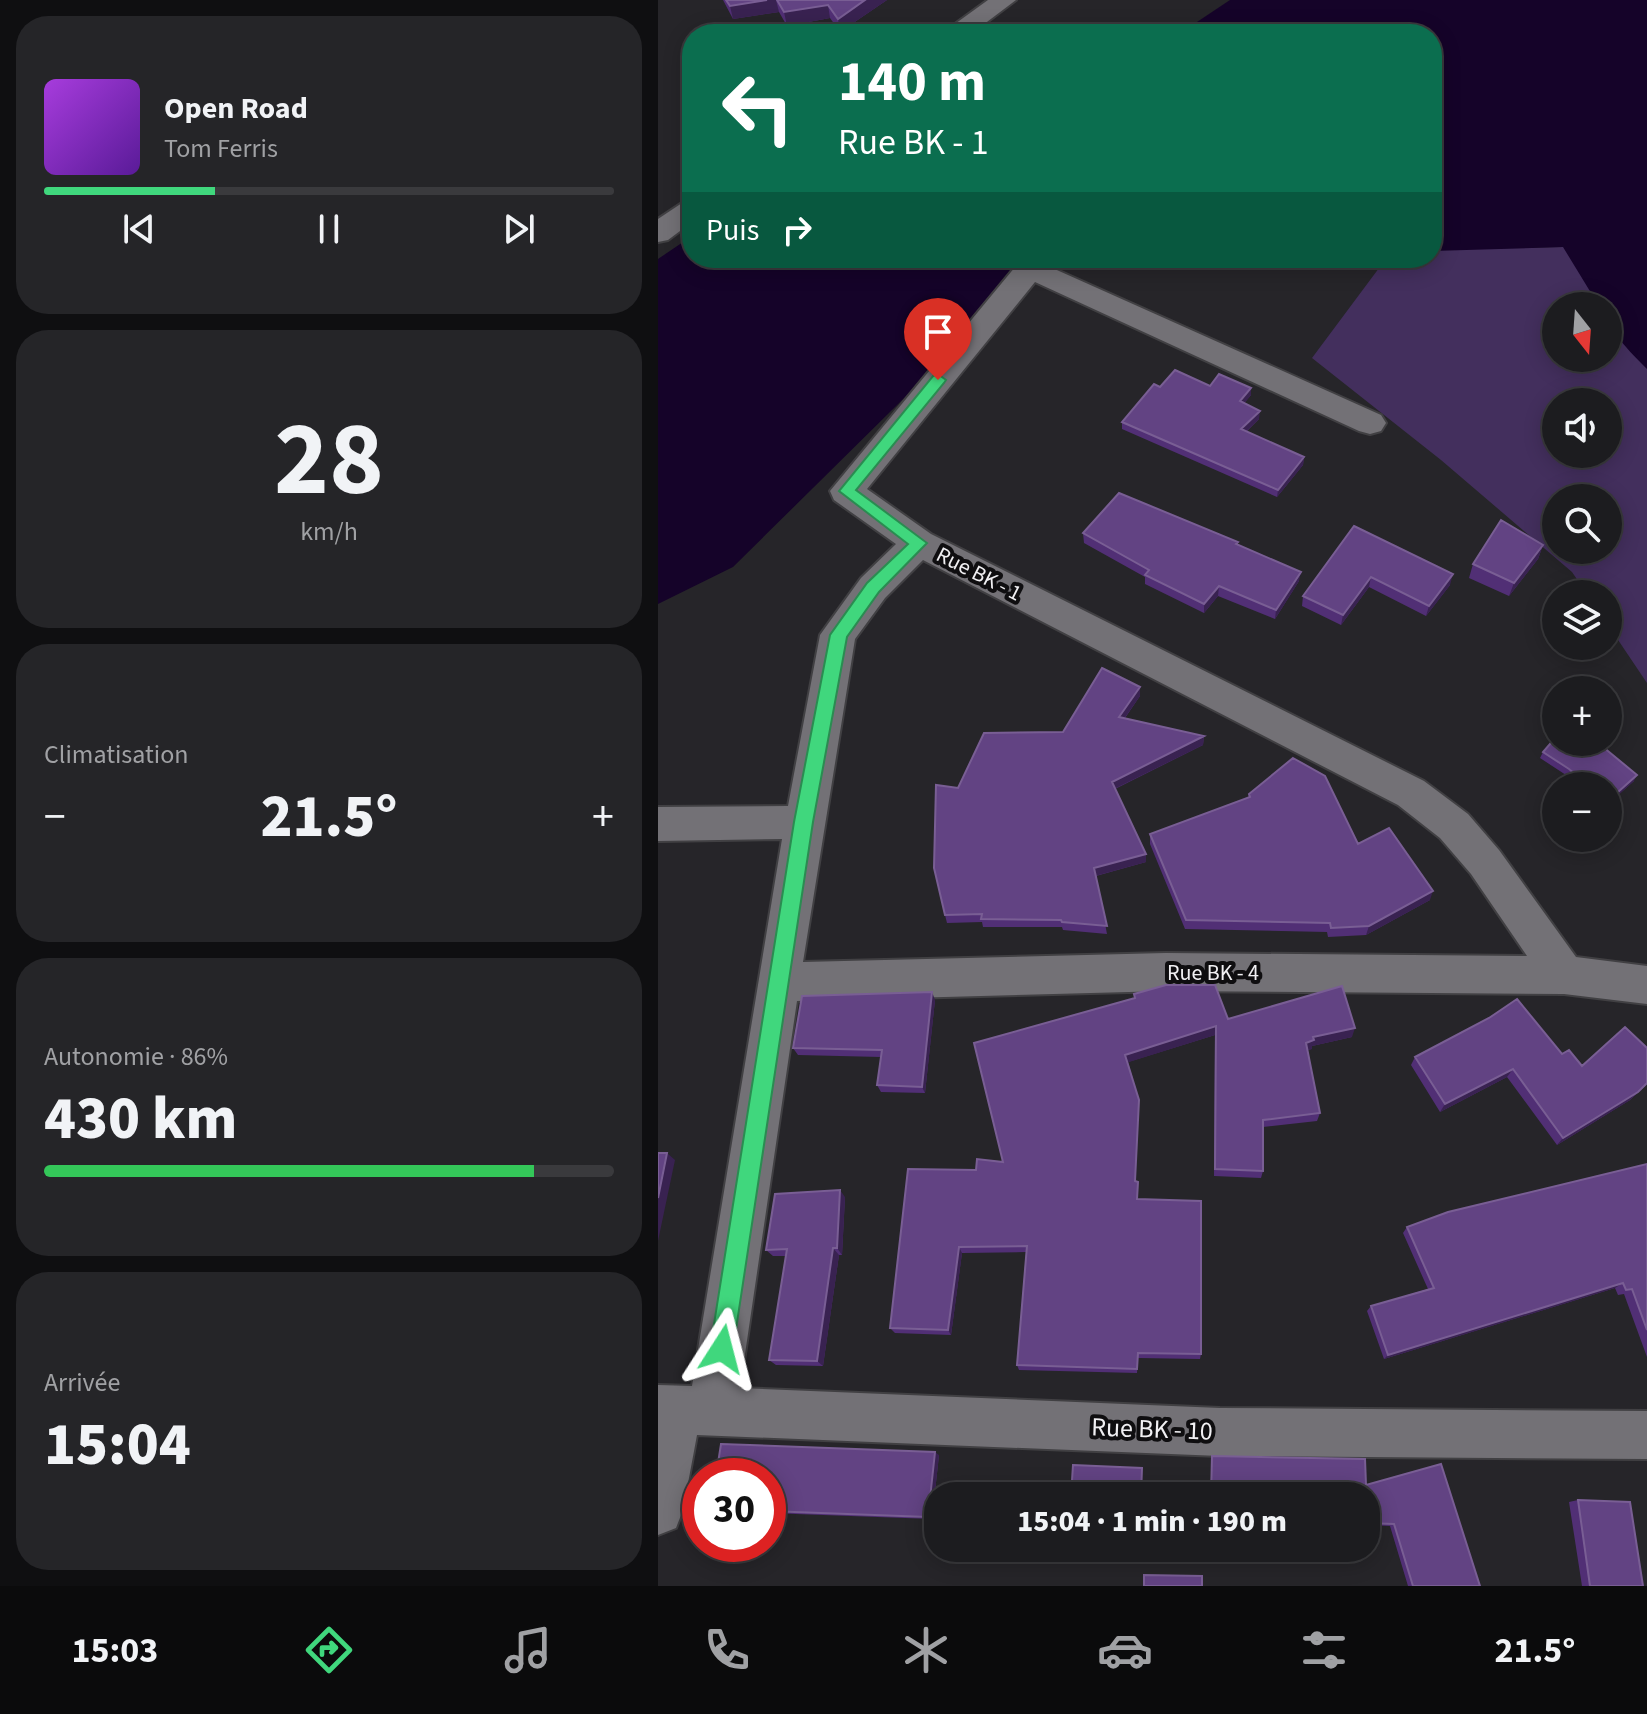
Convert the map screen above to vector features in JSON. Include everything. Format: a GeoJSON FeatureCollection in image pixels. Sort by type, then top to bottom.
{"type":"FeatureCollection","features":[{"type":"Feature","properties":{"kind":"street"},"geometry":{"type":"LineString","coordinates":[[969,24],[1004,0]]}},
{"type":"Feature","properties":{"kind":"street"},"geometry":{"type":"LineString","coordinates":[[658,233],[682,216]]}},
{"type":"Feature","properties":{"kind":"street","name":"Rue BK - 1"},"geometry":{"type":"LineString","coordinates":[[1370,423],[1030,268],[846,491],[919,543],[1411,793],[1454,826],[1485,862],[1564,975]]}},
{"type":"Feature","properties":{"kind":"street"},"geometry":{"type":"LineString","coordinates":[[658,1510],[779,982],[838,635],[873,588],[919,543]]}},
{"type":"Feature","properties":{"kind":"street"},"geometry":{"type":"LineString","coordinates":[[658,824],[804,822]]}},
{"type":"Feature","properties":{"kind":"street","name":"Rue BK - 4"},"geometry":{"type":"LineString","coordinates":[[779,982],[1166,972],[1564,975],[1647,985]]}},
{"type":"Feature","properties":{"kind":"street","name":"Rue BK - 10"},"geometry":{"type":"LineString","coordinates":[[683,1410],[1220,1432],[1647,1435]]}},
{"type":"Feature","properties":{"kind":"shaded area"},"geometry":{"type":"Polygon","coordinates":[[[1230,0],[1647,0],[1647,369],[1622,341],[1622,292],[1590,292],[1563,247],[1442,251],[1442,24],[1194,24],[1230,0]]]}},
{"type":"Feature","properties":{"kind":"shaded area"},"geometry":{"type":"Polygon","coordinates":[[[1588,0],[1647,0],[1647,683],[1622,646],[1622,580],[1577,580],[1563,564],[1622,564],[1622,484],[1542,484],[1542,546],[1441,460],[1312,358],[1379,268],[1442,268],[1442,249],[1563,247],[1564,97],[1588,0]]]}},
{"type":"Feature","properties":{"kind":"shaded area"},"geometry":{"type":"Polygon","coordinates":[[[682,243],[682,268],[1020,268],[972,331],[733,567],[658,604],[658,259],[682,243]]]}},
{"type":"Feature","properties":{"kind":"building"},"geometry":{"type":"Polygon","coordinates":[[[726,0],[767,0],[730,6],[726,0]]]}},
{"type":"Feature","properties":{"kind":"building"},"geometry":{"type":"Polygon","coordinates":[[[777,0],[865,0],[838,19],[828,5],[784,12],[777,0]]]}},
{"type":"Feature","properties":{"kind":"building"},"geometry":{"type":"Polygon","coordinates":[[[1175,370],[1210,386],[1219,374],[1251,388],[1240,401],[1260,411],[1241,429],[1304,457],[1278,490],[1122,422],[1154,384],[1160,387],[1175,370]]]}},
{"type":"Feature","properties":{"kind":"building"},"geometry":{"type":"Polygon","coordinates":[[[1119,493],[1238,542],[1236,544],[1301,572],[1276,610],[1219,586],[1204,604],[1145,575],[1149,570],[1083,533],[1119,493]]]}},
{"type":"Feature","properties":{"kind":"building"},"geometry":{"type":"Polygon","coordinates":[[[1501,520],[1542,544],[1514,583],[1473,564],[1501,520]]]}},
{"type":"Feature","properties":{"kind":"building"},"geometry":{"type":"Polygon","coordinates":[[[1354,526],[1453,574],[1429,606],[1371,577],[1343,615],[1303,596],[1354,526]]]}},
{"type":"Feature","properties":{"kind":"building"},"geometry":{"type":"Polygon","coordinates":[[[1102,668],[1140,687],[1119,717],[1204,736],[1112,782],[1146,854],[1094,868],[1107,926],[1061,920],[981,919],[982,914],[945,915],[934,868],[936,785],[958,788],[984,733],[1063,732],[1102,668]]]}},
{"type":"Feature","properties":{"kind":"building"},"geometry":{"type":"Polygon","coordinates":[[[1549,756],[1614,756],[1637,775],[1622,788],[1622,772],[1573,772],[1549,756]]]}},
{"type":"Feature","properties":{"kind":"building"},"geometry":{"type":"Polygon","coordinates":[[[1293,758],[1325,776],[1358,844],[1389,828],[1433,891],[1369,926],[1331,928],[1330,923],[1186,920],[1150,834],[1250,797],[1249,794],[1293,758]]]}},
{"type":"Feature","properties":{"kind":"building"},"geometry":{"type":"Polygon","coordinates":[[[1166,985],[1215,985],[1228,1019],[1342,986],[1355,1028],[1313,1037],[1314,1040],[1306,1043],[1320,1113],[1263,1120],[1263,1171],[1215,1169],[1216,1026],[1125,1055],[1139,1100],[1137,1199],[1201,1201],[1201,1354],[1138,1353],[1137,1369],[1017,1365],[1027,1246],[959,1247],[948,1330],[890,1328],[908,1169],[976,1170],[977,1159],[1003,1162],[974,1043],[1135,998],[1134,994],[1166,985]]]}},
{"type":"Feature","properties":{"kind":"building"},"geometry":{"type":"Polygon","coordinates":[[[932,992],[922,1087],[877,1085],[882,1050],[793,1048],[802,996],[932,992]]]}},
{"type":"Feature","properties":{"kind":"building"},"geometry":{"type":"Polygon","coordinates":[[[1517,999],[1562,1054],[1569,1050],[1582,1066],[1625,1027],[1647,1048],[1647,1083],[1638,1092],[1563,1138],[1513,1069],[1445,1104],[1415,1057],[1489,1018],[1517,999]]]}},
{"type":"Feature","properties":{"kind":"building"},"geometry":{"type":"Polygon","coordinates":[[[658,1153],[667,1153],[658,1198],[658,1153]]]}},
{"type":"Feature","properties":{"kind":"building"},"geometry":{"type":"Polygon","coordinates":[[[1647,1164],[1647,1330],[1632,1289],[1626,1290],[1623,1283],[1388,1355],[1371,1306],[1434,1288],[1407,1227],[1448,1212],[1647,1164]]]}},
{"type":"Feature","properties":{"kind":"building"},"geometry":{"type":"Polygon","coordinates":[[[840,1190],[837,1248],[833,1248],[817,1361],[769,1360],[787,1249],[766,1250],[775,1194],[840,1190]]]}},
{"type":"Feature","properties":{"kind":"building"},"geometry":{"type":"Polygon","coordinates":[[[721,1444],[935,1452],[932,1482],[924,1482],[924,1517],[786,1512],[786,1458],[719,1458],[721,1444]]]}},
{"type":"Feature","properties":{"kind":"building"},"geometry":{"type":"Polygon","coordinates":[[[1212,1456],[1365,1459],[1366,1482],[1211,1482],[1212,1456]]]}},
{"type":"Feature","properties":{"kind":"building"},"geometry":{"type":"Polygon","coordinates":[[[1441,1464],[1480,1586],[1413,1586],[1394,1524],[1380,1524],[1380,1482],[1377,1482],[1441,1464]]]}},
{"type":"Feature","properties":{"kind":"building"},"geometry":{"type":"Polygon","coordinates":[[[1073,1465],[1142,1468],[1142,1482],[1072,1482],[1073,1465]]]}},
{"type":"Feature","properties":{"kind":"building"},"geometry":{"type":"Polygon","coordinates":[[[1578,1500],[1630,1502],[1643,1586],[1590,1586],[1578,1500]]]}},
{"type":"Feature","properties":{"kind":"building"},"geometry":{"type":"Polygon","coordinates":[[[1144,1575],[1202,1576],[1202,1586],[1144,1586],[1144,1575]]]}},
{"type":"Feature","properties":{"kind":"route"},"geometry":{"type":"LineString","coordinates":[[722,1349],[804,822],[838,635],[873,588],[919,543],[846,491],[938,380]]}}]}
